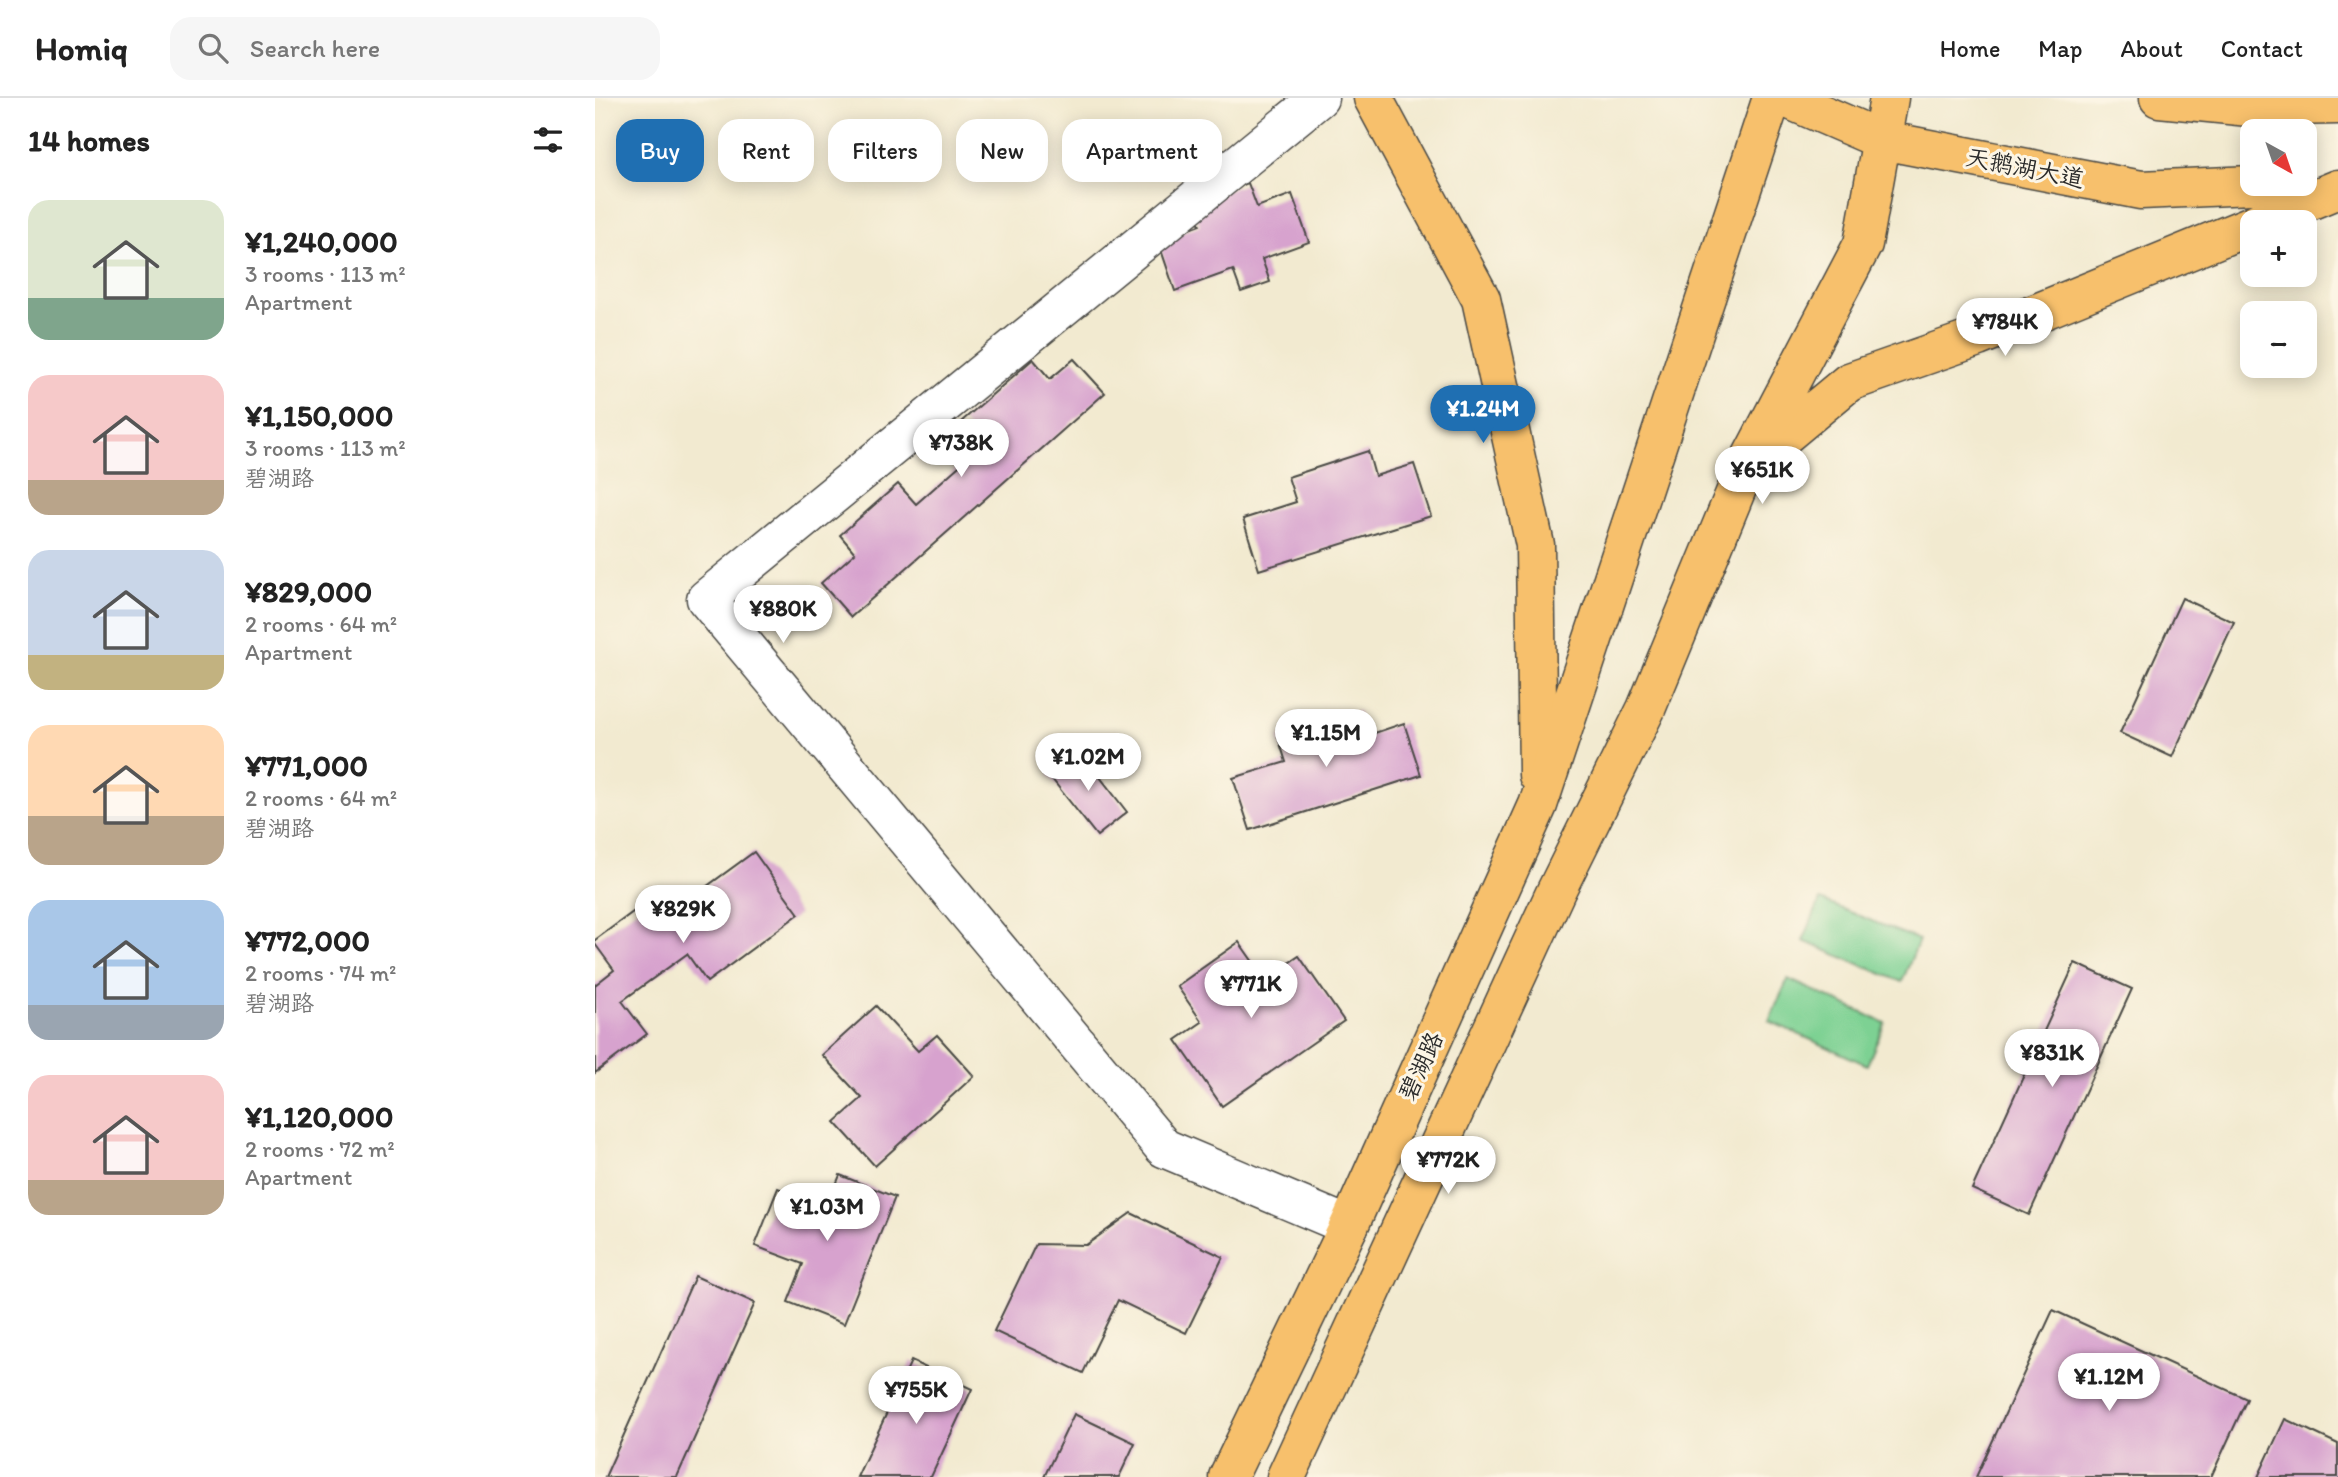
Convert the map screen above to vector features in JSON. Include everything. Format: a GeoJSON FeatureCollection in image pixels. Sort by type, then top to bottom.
{"type":"FeatureCollection","features":[{"type":"Feature","properties":{"kind":"main road"},"geometry":{"type":"LineString","coordinates":[[1373,98],[1481,299],[1535,545],[1538,805]]}},
{"type":"Feature","properties":{"kind":"main road","name":"碧湖路"},"geometry":{"type":"LineString","coordinates":[[1228,1477],[1349,1226],[1538,805],[1772,98]]}},
{"type":"Feature","properties":{"kind":"main road","name":"天鹅湖大道"},"geometry":{"type":"LineString","coordinates":[[1785,98],[1882,140],[2141,190],[2240,186]]}},
{"type":"Feature","properties":{"kind":"main road","name":"碧湖路"},"geometry":{"type":"LineString","coordinates":[[1286,1477],[1556,891],[1646,709],[1745,469],[1863,244],[1889,98]]}},
{"type":"Feature","properties":{"kind":"main road"},"geometry":{"type":"LineString","coordinates":[[2159,98],[2249,107],[2338,105]]}},
{"type":"Feature","properties":{"kind":"main road"},"geometry":{"type":"LineString","coordinates":[[2317,182],[2338,181]]}},
{"type":"Feature","properties":{"kind":"main road"},"geometry":{"type":"LineString","coordinates":[[2287,210],[2338,189]]}},
{"type":"Feature","properties":{"kind":"main road"},"geometry":{"type":"LineString","coordinates":[[1745,469],[1849,382],[1978,337],[2240,230]]}},
{"type":"Feature","properties":{"kind":"street"},"geometry":{"type":"LineString","coordinates":[[1319,98],[706,599],[1164,1148],[1349,1226]]}},
{"type":"Feature","properties":{"kind":"green space"},"geometry":{"type":"Polygon","coordinates":[[[1820,900],[1919,940],[1902,982],[1803,941],[1820,900]]]}},
{"type":"Feature","properties":{"kind":"green space"},"geometry":{"type":"Polygon","coordinates":[[[1788,979],[1885,1023],[1867,1065],[1769,1021],[1788,979]]]}},
{"type":"Feature","properties":{"kind":"building"},"geometry":{"type":"Polygon","coordinates":[[[1248,183],[1257,207],[1292,194],[1309,242],[1262,259],[1270,282],[1241,292],[1233,270],[1175,291],[1158,241],[1200,225],[1192,204],[1248,183]]]}},
{"type":"Feature","properties":{"kind":"building"},"geometry":{"type":"Polygon","coordinates":[[[1033,359],[1050,379],[1074,359],[1105,393],[851,617],[821,583],[855,553],[840,535],[898,484],[916,504],[983,445],[962,421],[1033,359]]]}},
{"type":"Feature","properties":{"kind":"building"},"geometry":{"type":"Polygon","coordinates":[[[1368,451],[1375,476],[1414,464],[1431,516],[1259,570],[1243,519],[1296,502],[1288,477],[1368,451]]]}},
{"type":"Feature","properties":{"kind":"building"},"geometry":{"type":"Polygon","coordinates":[[[2182,598],[2234,622],[2172,757],[2120,733],[2182,598]]]}},
{"type":"Feature","properties":{"kind":"building"},"geometry":{"type":"Polygon","coordinates":[[[1358,711],[1366,736],[1404,723],[1421,775],[1250,830],[1233,778],[1286,762],[1278,737],[1358,711]]]}},
{"type":"Feature","properties":{"kind":"building"},"geometry":{"type":"Polygon","coordinates":[[[1079,750],[1127,812],[1097,836],[1048,774],[1079,750]]]}},
{"type":"Feature","properties":{"kind":"building"},"geometry":{"type":"Polygon","coordinates":[[[754,852],[799,914],[707,982],[687,954],[622,1001],[647,1034],[595,1073],[595,985],[614,970],[595,944],[595,940],[652,898],[666,916],[754,852]]]}},
{"type":"Feature","properties":{"kind":"building"},"geometry":{"type":"Polygon","coordinates":[[[1239,942],[1265,979],[1299,956],[1344,1021],[1222,1106],[1176,1040],[1202,1022],[1177,986],[1239,942]]]}},
{"type":"Feature","properties":{"kind":"building"},"geometry":{"type":"Polygon","coordinates":[[[2075,963],[2132,989],[2029,1215],[1972,1189],[2075,963]]]}},
{"type":"Feature","properties":{"kind":"building"},"geometry":{"type":"Polygon","coordinates":[[[876,1006],[918,1051],[937,1035],[974,1076],[875,1166],[835,1122],[862,1098],[822,1055],[876,1006]]]}},
{"type":"Feature","properties":{"kind":"building"},"geometry":{"type":"Polygon","coordinates":[[[840,1175],[895,1197],[844,1324],[788,1302],[803,1264],[755,1246],[778,1188],[827,1207],[840,1175]]]}},
{"type":"Feature","properties":{"kind":"building"},"geometry":{"type":"Polygon","coordinates":[[[1131,1213],[1223,1257],[1186,1333],[1118,1300],[1083,1373],[994,1331],[1036,1244],[1086,1245],[1131,1213]]]}},
{"type":"Feature","properties":{"kind":"building"},"geometry":{"type":"Polygon","coordinates":[[[695,1276],[755,1303],[677,1477],[605,1477],[695,1276]]]}},
{"type":"Feature","properties":{"kind":"building"},"geometry":{"type":"Polygon","coordinates":[[[2053,1310],[2247,1399],[2211,1477],[1976,1477],[2053,1310]]]}},
{"type":"Feature","properties":{"kind":"building"},"geometry":{"type":"Polygon","coordinates":[[[911,1361],[972,1389],[931,1477],[857,1477],[911,1361]]]}},
{"type":"Feature","properties":{"kind":"building"},"geometry":{"type":"Polygon","coordinates":[[[1074,1414],[1135,1443],[1119,1477],[1044,1477],[1074,1414]]]}},
{"type":"Feature","properties":{"kind":"building"},"geometry":{"type":"Polygon","coordinates":[[[2285,1419],[2338,1444],[2338,1477],[2258,1477],[2285,1419]]]}}]}
